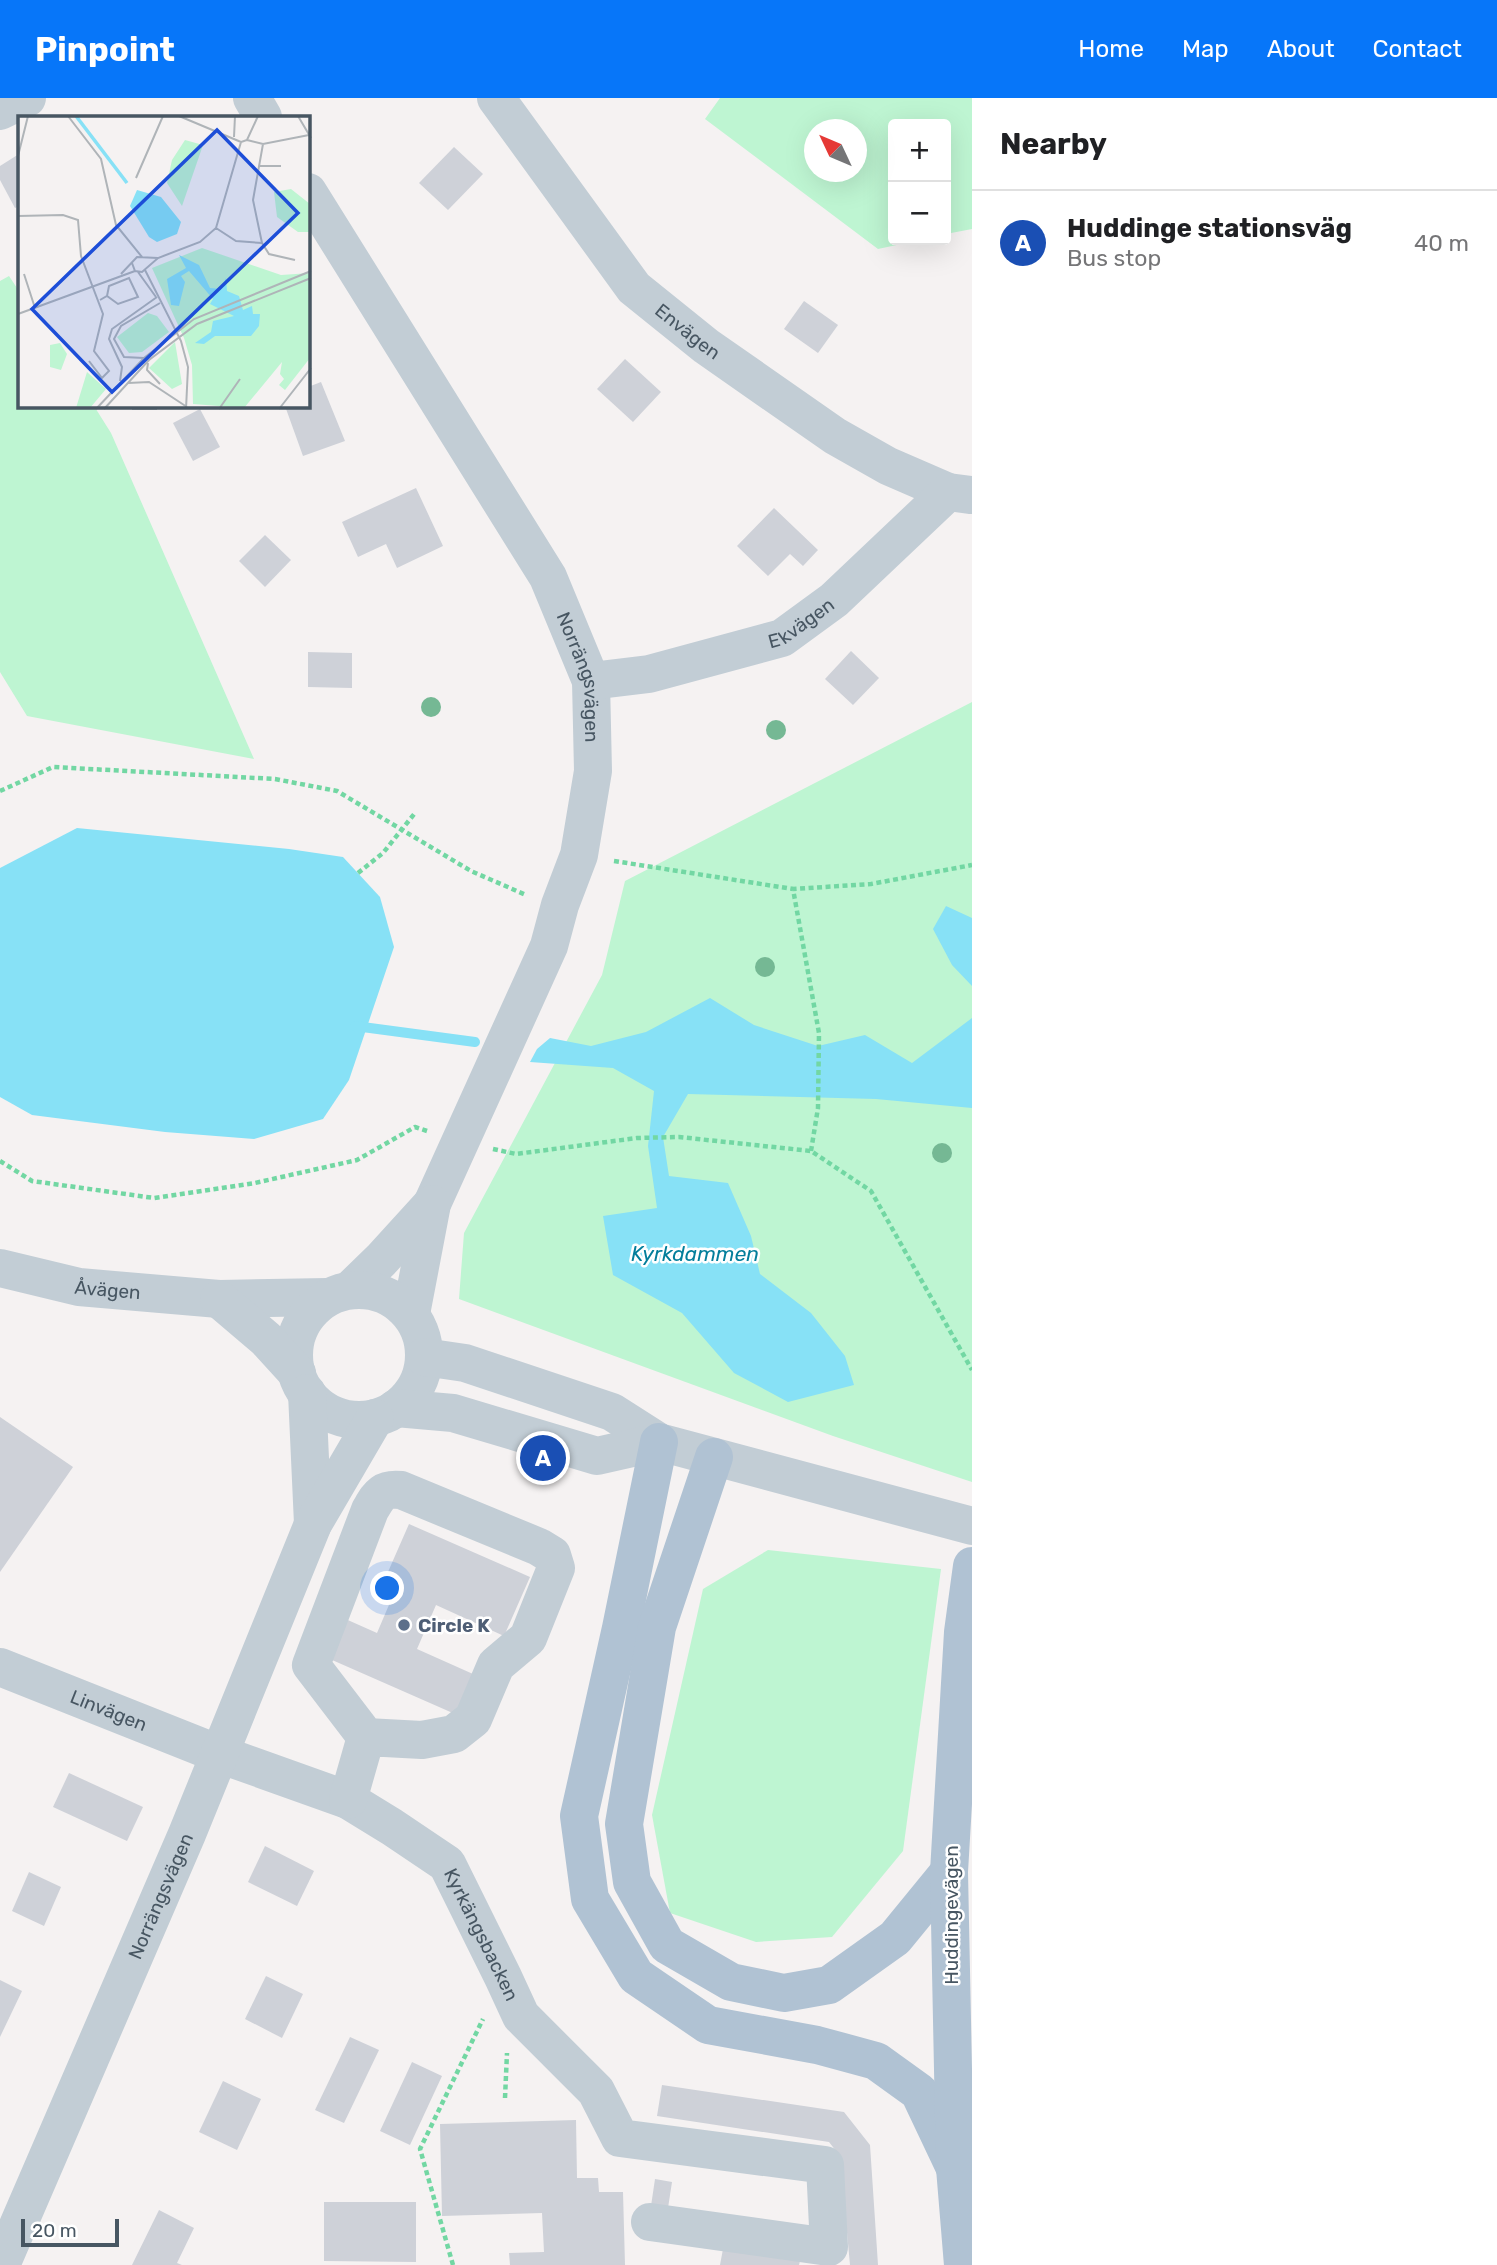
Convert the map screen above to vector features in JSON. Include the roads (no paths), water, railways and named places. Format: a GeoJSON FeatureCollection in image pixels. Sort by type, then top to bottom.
{"type":"FeatureCollection","features":[{"type":"Feature","properties":{"kind":"main road"},"geometry":{"type":"LineString","coordinates":[[659,1442],[579,1816],[590,1899],[636,1976],[708,2025],[817,2045],[876,2061],[919,2092],[954,2168]]}},
{"type":"Feature","properties":{"kind":"main road"},"geometry":{"type":"LineString","coordinates":[[714,1457],[657,1627],[624,1824],[632,1882],[667,1945],[731,1982],[785,1993],[829,1985],[895,1938],[949,1872]]}},
{"type":"Feature","properties":{"kind":"main road","name":"Huddingevägen"},"geometry":{"type":"LineString","coordinates":[[962,2265],[954,2168],[949,1872],[963,1632],[972,1566]]}},
{"type":"Feature","properties":{"kind":"street"},"geometry":{"type":"LineString","coordinates":[[0,111],[27,98]]}},
{"type":"Feature","properties":{"kind":"street"},"geometry":{"type":"LineString","coordinates":[[252,98],[262,116]]}},
{"type":"Feature","properties":{"kind":"street","name":"Envägen"},"geometry":{"type":"LineString","coordinates":[[496,98],[634,288],[706,346],[835,436],[888,466],[960,493]]}},
{"type":"Feature","properties":{"kind":"street","name":"Norrängsvägen"},"geometry":{"type":"LineString","coordinates":[[310,195],[548,577],[591,681],[593,771],[579,855],[548,946],[432,1204],[411,1314]]}},
{"type":"Feature","properties":{"kind":"street","name":"Ekvägen"},"geometry":{"type":"LineString","coordinates":[[591,681],[649,674],[782,638],[834,600],[960,493]]}},
{"type":"Feature","properties":{"kind":"street","name":"Norrängsvägen"},"geometry":{"type":"LineString","coordinates":[[339,1294],[381,1260],[432,1204]]}},
{"type":"Feature","properties":{"kind":"street","name":"Åvägen"},"geometry":{"type":"LineString","coordinates":[[0,1268],[79,1287],[219,1299],[339,1294]]}},
{"type":"Feature","properties":{"kind":"street"},"geometry":{"type":"LineString","coordinates":[[302,1383],[294,1351],[299,1329],[311,1311],[339,1294],[373,1291],[394,1299],[411,1314],[422,1335],[424,1357],[420,1379],[412,1393],[385,1413]]}},
{"type":"Feature","properties":{"kind":"street"},"geometry":{"type":"LineString","coordinates":[[219,1299],[266,1339],[331,1413],[353,1420],[385,1413],[453,1413],[597,1456],[659,1442]]}},
{"type":"Feature","properties":{"kind":"street"},"geometry":{"type":"LineString","coordinates":[[424,1357],[465,1363],[612,1412],[659,1442],[972,1526]]}},
{"type":"Feature","properties":{"kind":"street","name":"Norrängsvägen"},"geometry":{"type":"LineString","coordinates":[[302,1383],[313,1524]]}},
{"type":"Feature","properties":{"kind":"street","name":"Norrängsvägen"},"geometry":{"type":"LineString","coordinates":[[4,2247],[219,1754],[313,1524],[385,1413]]}},
{"type":"Feature","properties":{"kind":"street"},"geometry":{"type":"LineString","coordinates":[[389,1489],[401,1490],[539,1547],[552,1555],[556,1568],[528,1638],[496,1665],[473,1719],[454,1734],[422,1740],[366,1737],[311,1665],[370,1510],[378,1496],[389,1489]]}},
{"type":"Feature","properties":{"kind":"street","name":"Linvägen"},"geometry":{"type":"LineString","coordinates":[[0,1667],[219,1754]]}},
{"type":"Feature","properties":{"kind":"street"},"geometry":{"type":"LineString","coordinates":[[348,1800],[366,1737]]}},
{"type":"Feature","properties":{"kind":"street","name":"Kyrkängsbacken"},"geometry":{"type":"LineString","coordinates":[[219,1754],[348,1800],[447,1864],[521,2016],[596,2091],[620,2138],[824,2165],[829,2247],[650,2222]]}},
{"type":"Feature","properties":{"kind":"water"},"geometry":{"type":"Polygon","coordinates":[[[77,828],[289,849],[343,857],[380,897],[394,947],[349,1080],[323,1119],[254,1139],[165,1132],[32,1115],[0,1097],[0,868],[77,828]]]}},
{"type":"Feature","properties":{"kind":"water"},"geometry":{"type":"Polygon","coordinates":[[[946,906],[972,918],[972,986],[952,965],[933,929],[946,906]]]}},
{"type":"Feature","properties":{"kind":"water","name":"Kyrkdammen"},"geometry":{"type":"Polygon","coordinates":[[[710,998],[754,1025],[818,1046],[865,1035],[912,1063],[972,1018],[972,1108],[876,1099],[688,1094],[663,1137],[669,1176],[728,1183],[751,1236],[760,1274],[811,1313],[845,1356],[854,1385],[788,1402],[734,1373],[682,1313],[613,1275],[603,1216],[657,1208],[648,1146],[654,1091],[613,1068],[530,1062],[537,1049],[550,1038],[591,1046],[646,1032],[710,998]]]}},
{"type":"Feature","properties":{"kind":"waterway"},"geometry":{"type":"LineString","coordinates":[[355,1026],[475,1042]]}},
{"type":"Feature","properties":{"kind":"place","name":"Huddinge stationsväg"},"geometry":{"type":"Point","coordinates":[543,1458]}},
{"type":"Feature","properties":{"kind":"place","name":"Circle K"},"geometry":{"type":"Point","coordinates":[404,1625]}}]}
